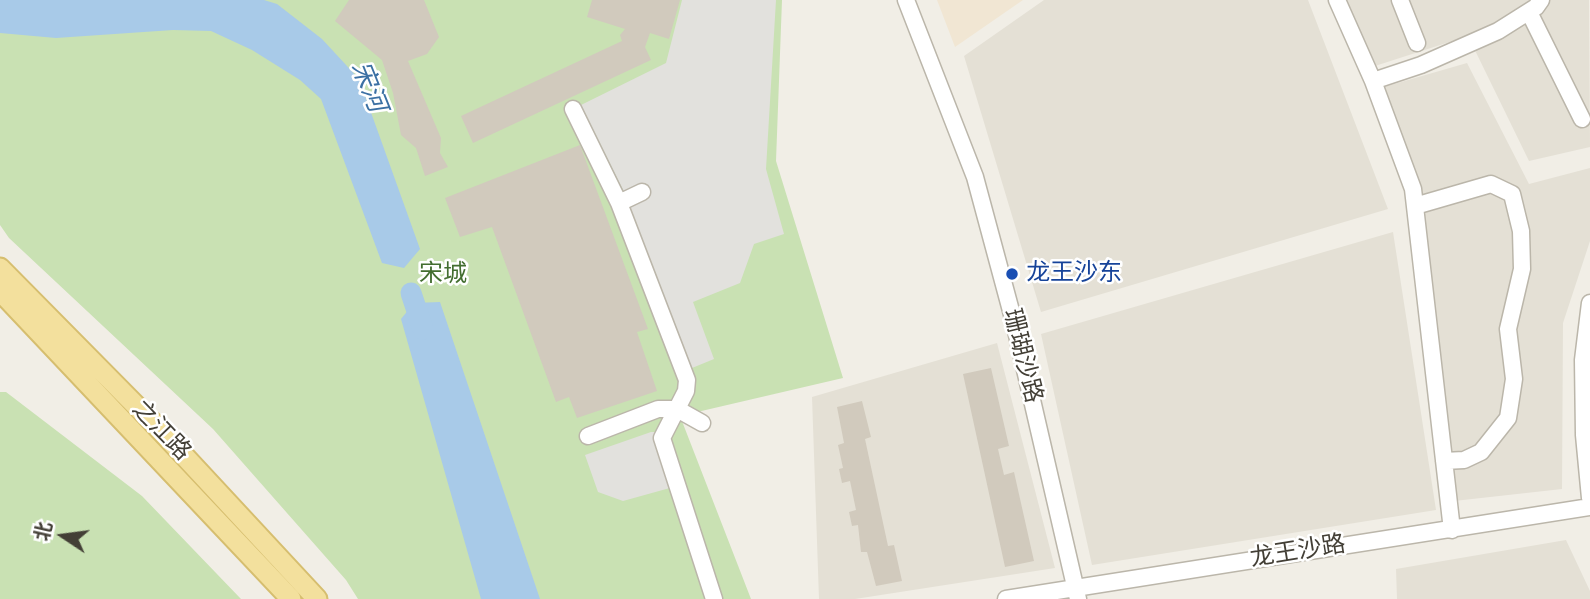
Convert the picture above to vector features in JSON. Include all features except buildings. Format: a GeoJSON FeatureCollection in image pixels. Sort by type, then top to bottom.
{"type":"FeatureCollection","features":[{"type":"Feature","properties":{"kind":"main road","name":"之江路"},"geometry":{"type":"LineString","coordinates":[[0,268],[162,432],[317,599]]}},
{"type":"Feature","properties":{"kind":"main road","name":"之江路"},"geometry":{"type":"LineString","coordinates":[[0,291],[283,595]]}},
{"type":"Feature","properties":{"kind":"street","name":"珊瑚沙路"},"geometry":{"type":"LineString","coordinates":[[906,0],[975,177],[1014,322],[1078,593]]}},
{"type":"Feature","properties":{"kind":"street"},"geometry":{"type":"LineString","coordinates":[[1337,0],[1373,81],[1413,189],[1452,530]]}},
{"type":"Feature","properties":{"kind":"street"},"geometry":{"type":"LineString","coordinates":[[1399,0],[1417,43]]}},
{"type":"Feature","properties":{"kind":"street"},"geometry":{"type":"LineString","coordinates":[[1373,81],[1420,65],[1498,31],[1529,12],[1541,0]]}},
{"type":"Feature","properties":{"kind":"street"},"geometry":{"type":"LineString","coordinates":[[1529,12],[1582,119]]}},
{"type":"Feature","properties":{"kind":"street"},"geometry":{"type":"LineString","coordinates":[[573,108],[619,203],[687,380],[686,391],[662,438],[714,599]]}},
{"type":"Feature","properties":{"kind":"street"},"geometry":{"type":"LineString","coordinates":[[1415,206],[1491,184],[1512,194],[1521,231],[1522,269],[1508,329],[1514,379],[1508,418],[1481,452],[1464,460],[1444,461]]}},
{"type":"Feature","properties":{"kind":"street"},"geometry":{"type":"LineString","coordinates":[[619,203],[642,192]]}},
{"type":"Feature","properties":{"kind":"street"},"geometry":{"type":"LineString","coordinates":[[1590,303],[1583,360],[1584,435],[1590,498]]}},
{"type":"Feature","properties":{"kind":"street"},"geometry":{"type":"LineString","coordinates":[[588,436],[658,409],[677,409],[702,423]]}},
{"type":"Feature","properties":{"kind":"street","name":"龙王沙路"},"geometry":{"type":"LineString","coordinates":[[1006,599],[1078,593],[1590,507]]}},
{"type":"Feature","properties":{"kind":"shaded area"},"geometry":{"type":"Polygon","coordinates":[[[682,0],[776,0],[766,169],[784,234],[754,244],[740,283],[693,302],[714,359],[692,368],[624,192],[581,105],[666,63],[682,0]]]}},
{"type":"Feature","properties":{"kind":"shaded area"},"geometry":{"type":"Polygon","coordinates":[[[937,0],[1023,0],[955,47],[937,0]]]}},
{"type":"Feature","properties":{"kind":"shaded area"},"geometry":{"type":"Polygon","coordinates":[[[1044,0],[1308,0],[1388,209],[1041,312],[964,56],[1044,0]]]}},
{"type":"Feature","properties":{"kind":"shaded area"},"geometry":{"type":"Polygon","coordinates":[[[1344,0],[1589,0],[1590,147],[1529,161],[1468,36],[1375,66],[1344,0]]]}},
{"type":"Feature","properties":{"kind":"shaded area"},"geometry":{"type":"Polygon","coordinates":[[[1467,63],[1529,184],[1590,168],[1590,241],[1563,323],[1562,489],[1454,501],[1419,222],[1370,91],[1467,63]]]}},
{"type":"Feature","properties":{"kind":"shaded area"},"geometry":{"type":"Polygon","coordinates":[[[1393,232],[1436,510],[1092,565],[1041,334],[1393,232]]]}},
{"type":"Feature","properties":{"kind":"shaded area"},"geometry":{"type":"Polygon","coordinates":[[[997,343],[1055,568],[855,599],[819,599],[812,397],[997,343]]]}},
{"type":"Feature","properties":{"kind":"shaded area"},"geometry":{"type":"Polygon","coordinates":[[[651,432],[661,432],[677,486],[623,501],[598,492],[585,455],[651,432]]]}},
{"type":"Feature","properties":{"kind":"shaded area"},"geometry":{"type":"Polygon","coordinates":[[[1566,540],[1590,591],[1590,599],[1397,599],[1396,569],[1566,540]]]}},
{"type":"Feature","properties":{"kind":"green space","name":"宋城"},"geometry":{"type":"Polygon","coordinates":[[[0,0],[782,0],[776,161],[843,378],[680,416],[751,599],[358,599],[346,580],[213,429],[9,238],[0,225],[0,0]]]}},
{"type":"Feature","properties":{"kind":"green space"},"geometry":{"type":"Polygon","coordinates":[[[0,392],[6,392],[142,496],[241,599],[0,599],[0,392]]]}},
{"type":"Feature","properties":{"kind":"water"},"geometry":{"type":"Polygon","coordinates":[[[0,0],[264,0],[277,4],[322,39],[359,79],[420,249],[404,268],[382,263],[321,99],[300,80],[252,50],[211,31],[173,30],[56,38],[0,33],[0,0]]]}},
{"type":"Feature","properties":{"kind":"water"},"geometry":{"type":"Polygon","coordinates":[[[440,302],[540,599],[481,599],[401,319],[414,303],[440,302]]]}},
{"type":"Feature","properties":{"kind":"waterway","name":"宋河"},"geometry":{"type":"LineString","coordinates":[[411,293],[423,329]]}},
{"type":"Feature","properties":{"kind":"place","name":"龙王沙东"},"geometry":{"type":"Point","coordinates":[1012,274]}}]}
